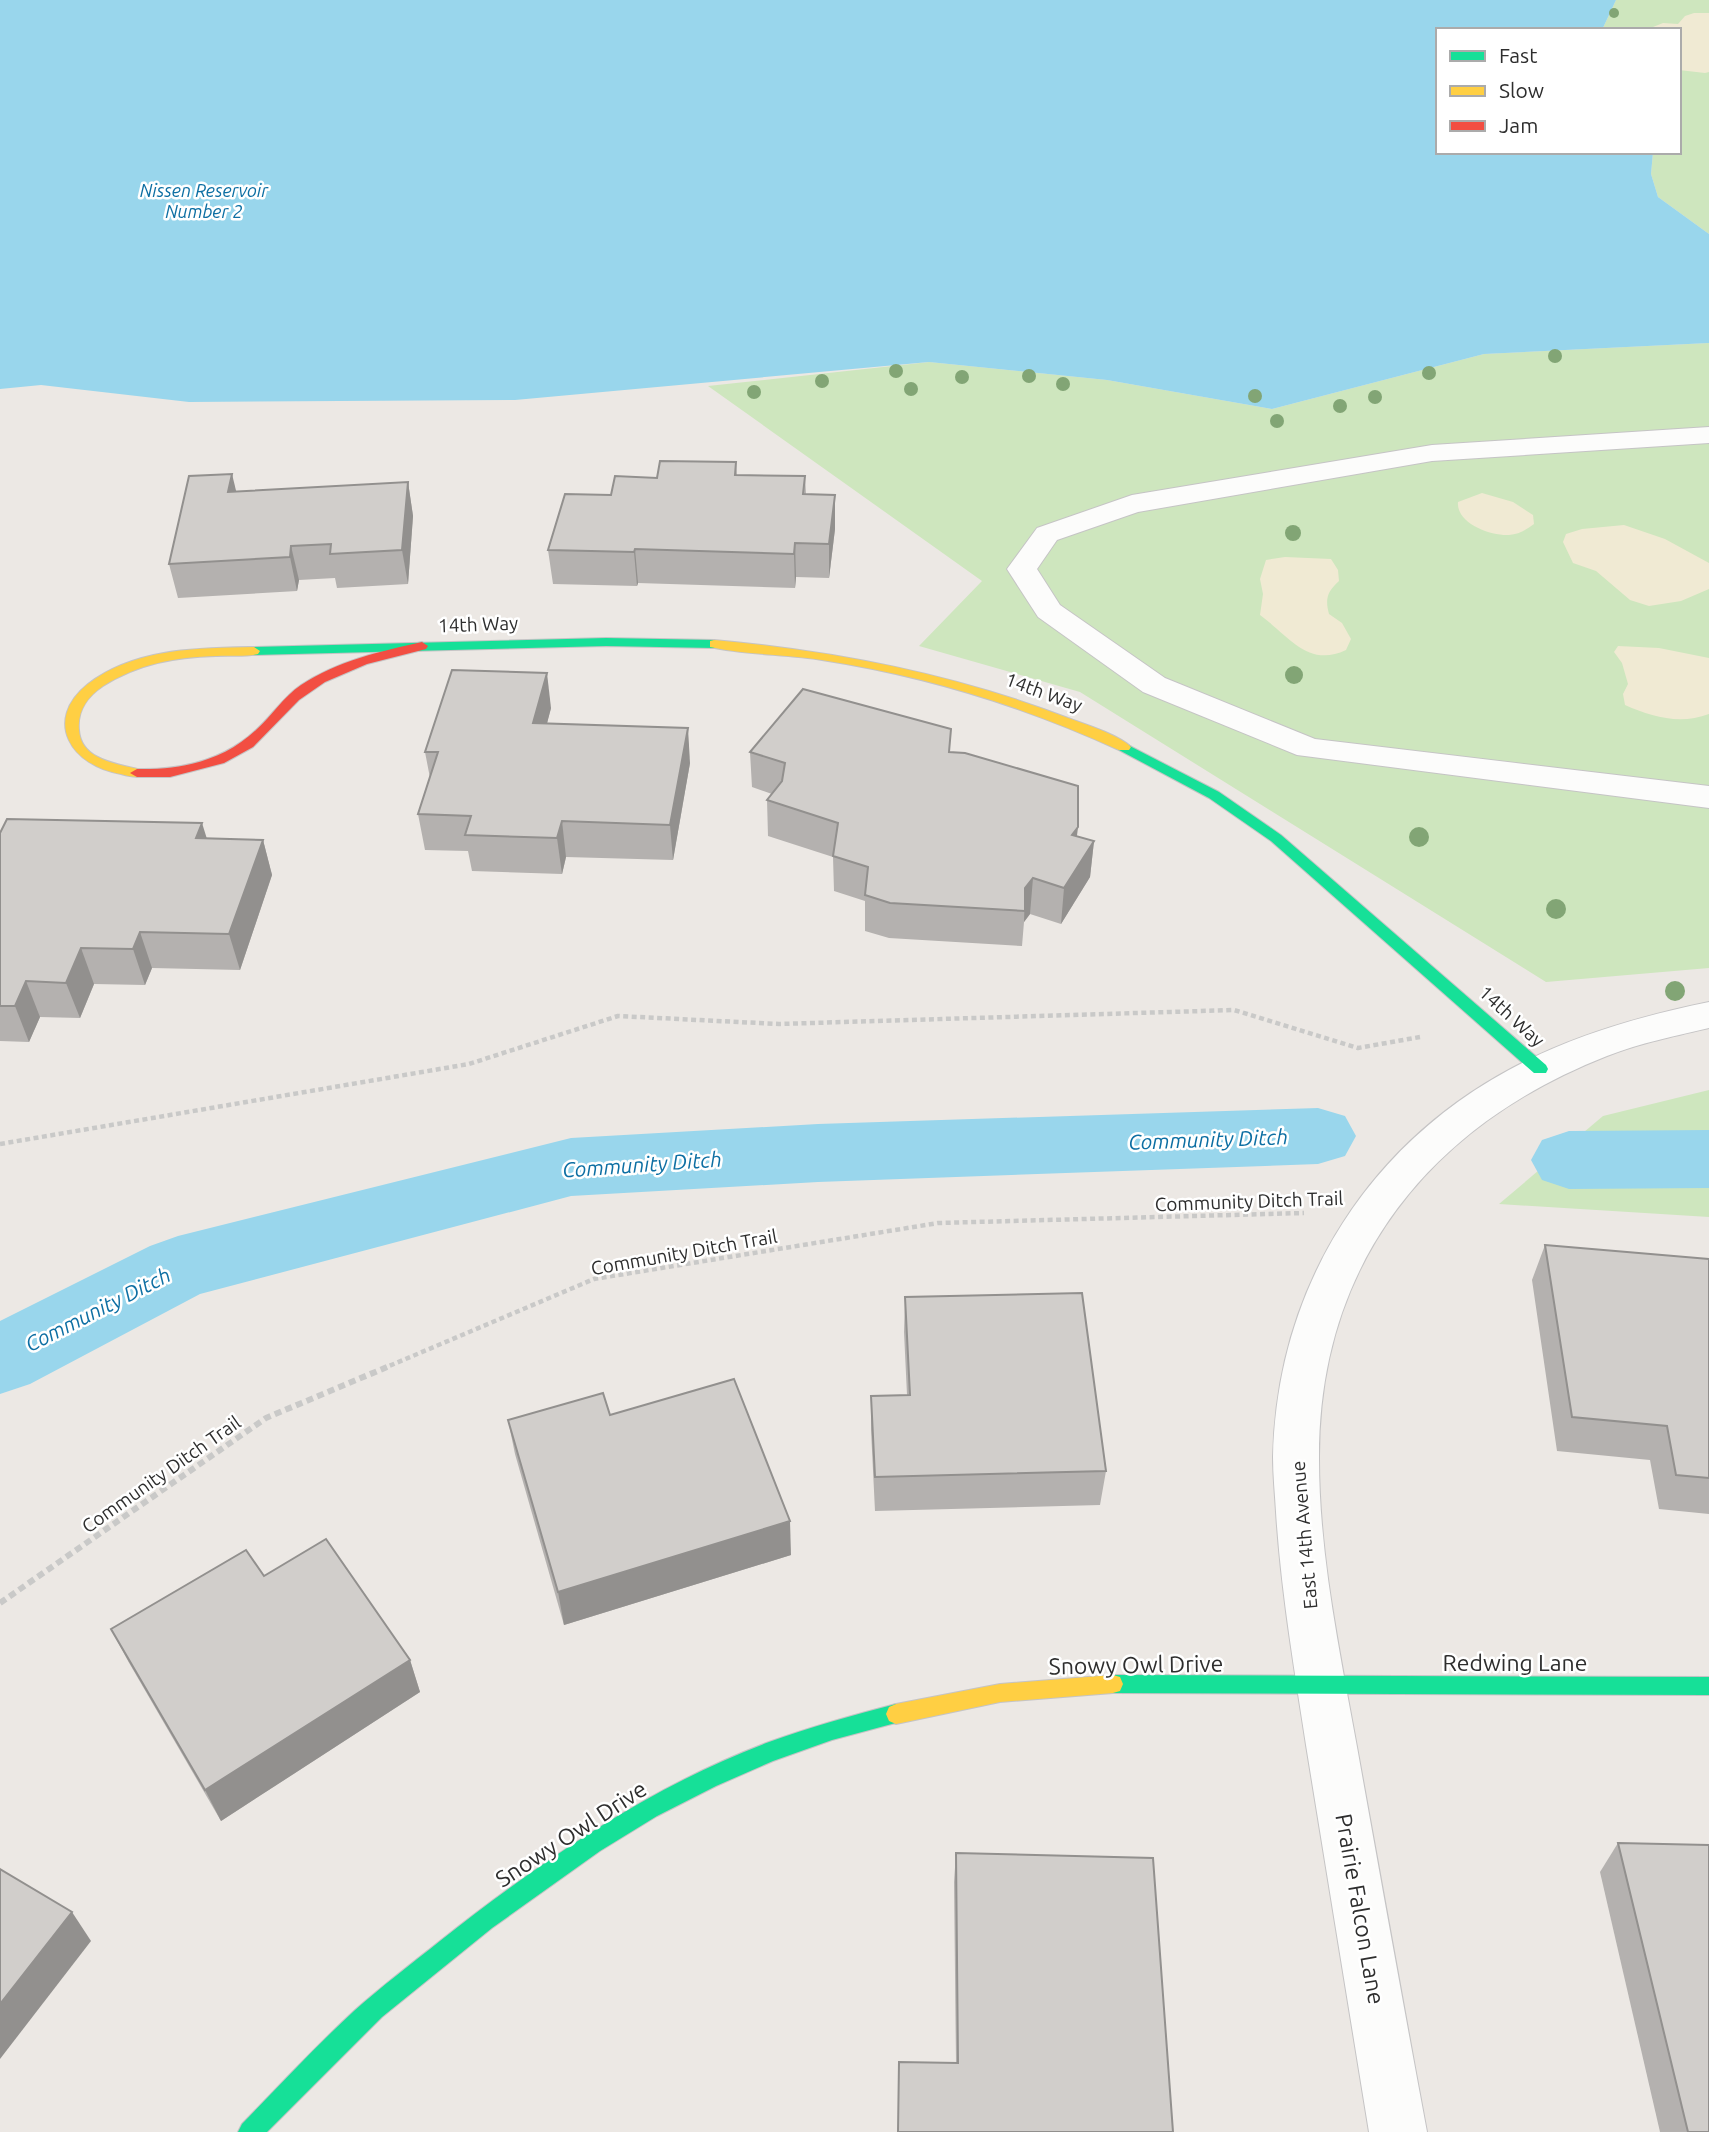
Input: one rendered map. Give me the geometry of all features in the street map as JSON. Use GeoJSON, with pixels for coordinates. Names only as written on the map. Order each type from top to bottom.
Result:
{"type":"FeatureCollection","features":[{"type":"Feature","properties":{"kind":"street"},"geometry":{"type":"LineString","coordinates":[[1709,435],[1432,453],[1132,504],[1047,534],[1022,569],[1049,611],[1154,685],[1309,748],[1709,797]]}},
{"type":"Feature","properties":{"kind":"street","name":"14th Way"},"geometry":{"type":"LineString","coordinates":[[422,646],[377,656],[328,675],[292,698],[265,730],[239,750],[205,765],[166,773],[122,771],[92,760],[72,740],[71,716],[84,695],[108,675],[142,660],[176,653],[422,646],[688,642],[782,650],[878,665],[964,686],[1048,713],[1139,754],[1216,796],[1298,853],[1540,1069]]}},
{"type":"Feature","properties":{"kind":"street","name":"East 14th Avenue"},"geometry":{"type":"LineString","coordinates":[[1322,1685],[1304,1581],[1296,1458],[1307,1355],[1332,1280],[1372,1211],[1402,1170],[1479,1104],[1540,1069],[1602,1042],[1638,1030],[1709,1016]]}},
{"type":"Feature","properties":{"kind":"street","name":"Snowy Owl Drive"},"geometry":{"type":"LineString","coordinates":[[250,2132],[356,2025],[490,1914],[639,1813],[741,1763],[844,1725],[1000,1693],[1109,1684],[1322,1685]]}},
{"type":"Feature","properties":{"kind":"street","name":"Redwing Lane"},"geometry":{"type":"LineString","coordinates":[[1322,1685],[1709,1686]]}},
{"type":"Feature","properties":{"kind":"street","name":"Prairie Falcon Lane"},"geometry":{"type":"LineString","coordinates":[[1322,1685],[1398,2132]]}},
{"type":"Feature","properties":{"kind":"path"},"geometry":{"type":"LineString","coordinates":[[0,1144],[469,1064],[618,1016],[779,1024],[1234,1010],[1358,1048],[1490,1025]]}},
{"type":"Feature","properties":{"kind":"path","name":"Community Ditch Trail"},"geometry":{"type":"LineString","coordinates":[[0,1603],[266,1418],[594,1279],[937,1223],[1372,1211]]}},
{"type":"Feature","properties":{"kind":"green space"},"geometry":{"type":"Polygon","coordinates":[[[1616,0],[1709,0],[1709,234],[1658,197],[1651,174],[1653,154],[1681,154],[1681,28],[1603,28],[1616,0]]]}},
{"type":"Feature","properties":{"kind":"green space"},"geometry":{"type":"Polygon","coordinates":[[[1709,343],[1709,968],[1546,982],[1080,692],[919,646],[982,581],[708,386],[929,362],[1107,380],[1272,409],[1484,354],[1709,343]]]}},
{"type":"Feature","properties":{"kind":"green space"},"geometry":{"type":"Polygon","coordinates":[[[1709,1090],[1709,1217],[1499,1204],[1603,1116],[1709,1090]]]}},
{"type":"Feature","properties":{"kind":"sand"},"geometry":{"type":"Polygon","coordinates":[[[1709,13],[1709,72],[1681,70],[1681,28],[1653,28],[1663,23],[1678,24],[1685,16],[1709,13]]]}},
{"type":"Feature","properties":{"kind":"sand"},"geometry":{"type":"Polygon","coordinates":[[[1482,493],[1513,502],[1533,515],[1534,524],[1509,535],[1476,527],[1462,516],[1458,502],[1482,493]]]}},
{"type":"Feature","properties":{"kind":"sand"},"geometry":{"type":"Polygon","coordinates":[[[1624,525],[1665,539],[1709,563],[1709,589],[1681,601],[1649,606],[1630,600],[1596,571],[1573,563],[1563,542],[1566,534],[1582,529],[1624,525]]]}},
{"type":"Feature","properties":{"kind":"sand"},"geometry":{"type":"Polygon","coordinates":[[[1285,557],[1331,559],[1338,570],[1339,581],[1328,596],[1328,609],[1329,614],[1342,623],[1351,639],[1346,650],[1333,655],[1310,652],[1290,640],[1260,615],[1263,594],[1260,579],[1266,560],[1285,557]]]}},
{"type":"Feature","properties":{"kind":"sand"},"geometry":{"type":"Polygon","coordinates":[[[1618,646],[1659,648],[1709,658],[1709,714],[1687,719],[1666,718],[1625,705],[1623,694],[1628,684],[1622,663],[1614,652],[1618,646]]]}},
{"type":"Feature","properties":{"kind":"water","name":"Nissen Reservoir Number 2"},"geometry":{"type":"Polygon","coordinates":[[[0,0],[1616,0],[1603,28],[1436,28],[1436,154],[1653,154],[1651,174],[1658,197],[1709,234],[1709,343],[1484,354],[1272,409],[1107,380],[929,362],[515,400],[189,402],[41,385],[0,389],[0,0]]]}},
{"type":"Feature","properties":{"kind":"building"},"geometry":{"type":"Polygon","coordinates":[[[660,461],[736,462],[735,475],[805,476],[803,494],[835,495],[829,544],[795,543],[794,554],[635,549],[634,552],[548,550],[565,494],[611,495],[615,476],[657,478],[660,461]]]}},
{"type":"Feature","properties":{"kind":"building"},"geometry":{"type":"Polygon","coordinates":[[[232,474],[228,492],[408,482],[402,550],[330,554],[331,544],[291,546],[290,557],[169,564],[189,476],[232,474]]]}},
{"type":"Feature","properties":{"kind":"building"},"geometry":{"type":"Polygon","coordinates":[[[452,670],[547,673],[533,723],[688,728],[670,825],[562,821],[557,838],[465,835],[471,816],[418,814],[438,752],[425,752],[452,670]]]}},
{"type":"Feature","properties":{"kind":"building"},"geometry":{"type":"Polygon","coordinates":[[[803,689],[951,729],[949,752],[965,753],[1078,786],[1078,827],[1072,835],[1094,841],[1064,888],[1033,878],[1025,888],[1025,911],[890,903],[865,895],[868,867],[833,856],[838,823],[767,800],[782,781],[785,763],[750,752],[803,689]]]}},
{"type":"Feature","properties":{"kind":"building"},"geometry":{"type":"Polygon","coordinates":[[[7,819],[202,823],[196,838],[263,840],[229,934],[140,932],[133,949],[81,948],[66,983],[26,981],[15,1006],[0,1006],[0,833],[7,819]]]}},
{"type":"Feature","properties":{"kind":"building"},"geometry":{"type":"Polygon","coordinates":[[[1545,1245],[1709,1259],[1709,1478],[1676,1475],[1667,1426],[1572,1417],[1545,1245]]]}},
{"type":"Feature","properties":{"kind":"building"},"geometry":{"type":"Polygon","coordinates":[[[1082,1293],[1106,1471],[875,1477],[871,1396],[910,1395],[905,1297],[1082,1293]]]}},
{"type":"Feature","properties":{"kind":"building"},"geometry":{"type":"Polygon","coordinates":[[[734,1379],[790,1521],[558,1592],[508,1420],[603,1393],[610,1415],[734,1379]]]}},
{"type":"Feature","properties":{"kind":"building"},"geometry":{"type":"Polygon","coordinates":[[[326,1539],[410,1660],[205,1790],[111,1629],[246,1550],[264,1576],[326,1539]]]}},
{"type":"Feature","properties":{"kind":"building"},"geometry":{"type":"Polygon","coordinates":[[[1618,1843],[1709,1845],[1709,2132],[1688,2132],[1618,1843]]]}},
{"type":"Feature","properties":{"kind":"building"},"geometry":{"type":"Polygon","coordinates":[[[956,1853],[1153,1858],[1173,2132],[898,2132],[899,2062],[958,2063],[956,1853]]]}},
{"type":"Feature","properties":{"kind":"building"},"geometry":{"type":"Polygon","coordinates":[[[0,1869],[72,1912],[0,2004],[0,1869]]]}},
{"type":"Feature","properties":{"kind":"waterway","name":"Community Ditch"},"geometry":{"type":"LineString","coordinates":[[0,1360],[178,1268],[571,1167],[818,1153],[1318,1136]]}},
{"type":"Feature","properties":{"kind":"waterway","name":"Community Ditch"},"geometry":{"type":"LineString","coordinates":[[1569,1160],[1709,1159]]}},
{"type":"Feature","properties":{"kind":"traffic: fast"},"geometry":{"type":"LineString","coordinates":[[254,651],[606,642],[714,644]]}},
{"type":"Feature","properties":{"kind":"traffic: fast"},"geometry":{"type":"LineString","coordinates":[[1124,747],[1214,795],[1276,838],[1540,1069]]}},
{"type":"Feature","properties":{"kind":"traffic: fast"},"geometry":{"type":"LineString","coordinates":[[1113,1684],[1709,1686]]}},
{"type":"Feature","properties":{"kind":"traffic: fast"},"geometry":{"type":"LineString","coordinates":[[250,2132],[374,2009],[484,1920],[593,1843],[709,1778],[769,1752],[832,1730],[896,1714]]}},
{"type":"Feature","properties":{"kind":"traffic: slow"},"geometry":{"type":"LineString","coordinates":[[714,644],[820,656],[924,676],[1026,706],[1124,747]]}},
{"type":"Feature","properties":{"kind":"traffic: slow"},"geometry":{"type":"LineString","coordinates":[[137,773],[112,769],[93,760],[80,749],[72,735],[71,719],[78,704],[91,688],[130,666],[164,657],[254,651]]}},
{"type":"Feature","properties":{"kind":"traffic: slow"},"geometry":{"type":"LineString","coordinates":[[896,1714],[1000,1693],[1113,1684]]}},
{"type":"Feature","properties":{"kind":"traffic: jam"},"geometry":{"type":"LineString","coordinates":[[137,773],[187,770],[219,760],[248,744],[294,697],[320,679],[362,661],[422,646]]}}]}
